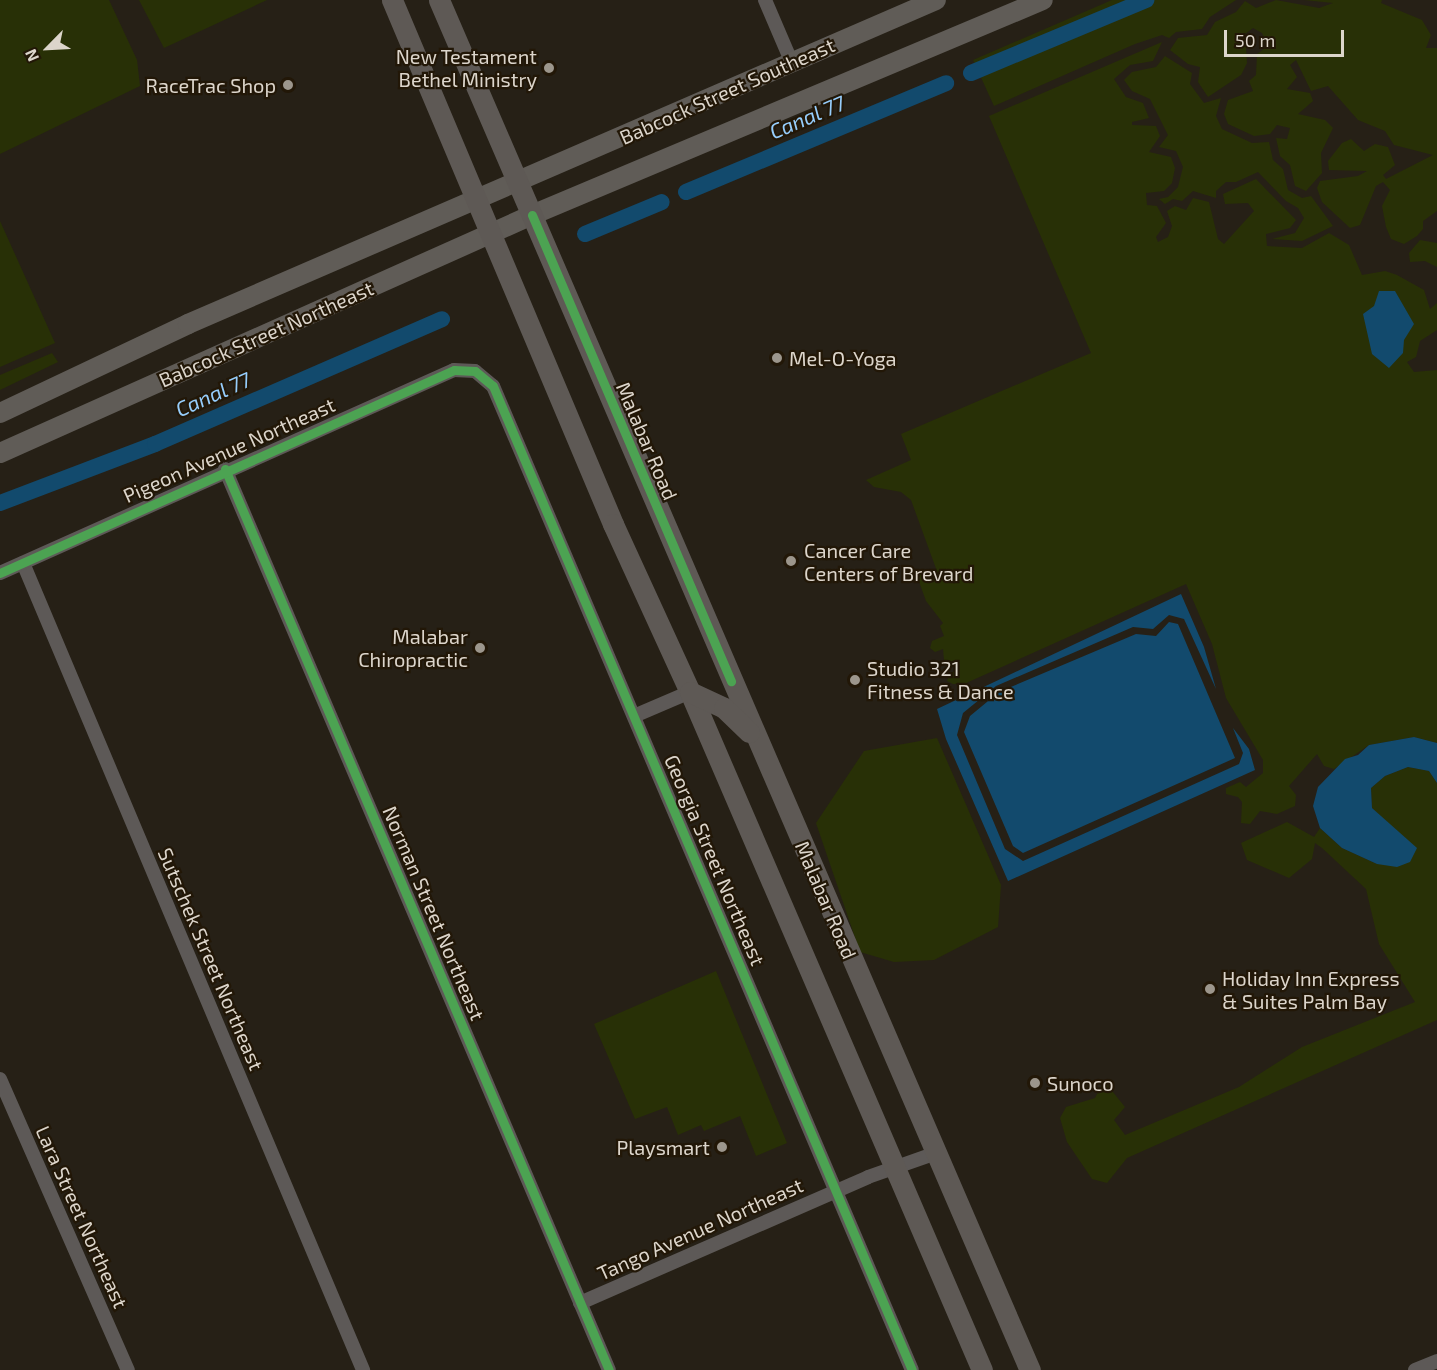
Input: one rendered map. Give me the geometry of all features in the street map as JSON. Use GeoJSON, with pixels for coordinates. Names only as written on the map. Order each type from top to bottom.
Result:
{"type":"FeatureCollection","features":[{"type":"Feature","properties":{"kind":"main road"},"geometry":{"type":"LineString","coordinates":[[392,0],[613,524],[690,692],[982,1370]]}},
{"type":"Feature","properties":{"kind":"main road","name":"Malabar Road"},"geometry":{"type":"LineString","coordinates":[[439,0],[1030,1370]]}},
{"type":"Feature","properties":{"kind":"main road","name":"Babcock Street Southeast"},"geometry":{"type":"LineString","coordinates":[[518,182],[936,0]]}},
{"type":"Feature","properties":{"kind":"main road","name":"Babcock Street Southeast"},"geometry":{"type":"LineString","coordinates":[[532,215],[1042,0]]}},
{"type":"Feature","properties":{"kind":"main road","name":"Babcock Street Northeast"},"geometry":{"type":"LineString","coordinates":[[0,413],[188,324],[518,182]]}},
{"type":"Feature","properties":{"kind":"main road","name":"Babcock Street Northeast"},"geometry":{"type":"LineString","coordinates":[[0,453],[532,215]]}},
{"type":"Feature","properties":{"kind":"main road"},"geometry":{"type":"LineString","coordinates":[[690,692],[724,708],[756,739]]}},
{"type":"Feature","properties":{"kind":"street"},"geometry":{"type":"LineString","coordinates":[[765,0],[792,63]]}},
{"type":"Feature","properties":{"kind":"street","name":"Pigeon Avenue Northeast"},"geometry":{"type":"LineString","coordinates":[[0,573],[225,469],[454,370],[475,370]]}},
{"type":"Feature","properties":{"kind":"street","name":"Georgia Street Northeast"},"geometry":{"type":"LineString","coordinates":[[475,370],[493,386],[912,1370]]}},
{"type":"Feature","properties":{"kind":"street","name":"Norman Street Northeast"},"geometry":{"type":"LineString","coordinates":[[225,469],[609,1370]]}},
{"type":"Feature","properties":{"kind":"street","name":"Sutschek Street Northeast"},"geometry":{"type":"LineString","coordinates":[[23,563],[363,1370]]}},
{"type":"Feature","properties":{"kind":"street"},"geometry":{"type":"LineString","coordinates":[[634,716],[690,692]]}},
{"type":"Feature","properties":{"kind":"street","name":"Lara Street Northeast"},"geometry":{"type":"LineString","coordinates":[[0,1079],[128,1370]]}},
{"type":"Feature","properties":{"kind":"street","name":"Tango Avenue Northeast"},"geometry":{"type":"LineString","coordinates":[[580,1303],[836,1191],[894,1167],[936,1153]]}},
{"type":"Feature","properties":{"kind":"street"},"geometry":{"type":"LineString","coordinates":[[1415,1370],[1437,1360]]}},
{"type":"Feature","properties":{"kind":"green space"},"geometry":{"type":"Polygon","coordinates":[[[0,0],[109,0],[137,60],[140,86],[0,154],[0,0]]]}},
{"type":"Feature","properties":{"kind":"green space"},"geometry":{"type":"Polygon","coordinates":[[[139,0],[267,0],[164,48],[139,0]]]}},
{"type":"Feature","properties":{"kind":"green space"},"geometry":{"type":"Polygon","coordinates":[[[1112,0],[1236,0],[1210,17],[1202,29],[1176,32],[1169,38],[1162,35],[1135,44],[994,106],[973,60],[1112,0]]]}},
{"type":"Feature","properties":{"kind":"green space"},"geometry":{"type":"Polygon","coordinates":[[[1276,0],[1319,8],[1333,3],[1304,0],[1382,0],[1381,3],[1422,20],[1431,35],[1426,48],[1437,48],[1437,211],[1423,221],[1423,229],[1417,236],[1404,244],[1391,239],[1386,227],[1382,206],[1390,190],[1383,182],[1376,186],[1360,225],[1350,228],[1322,202],[1317,188],[1320,181],[1358,176],[1367,171],[1329,170],[1328,161],[1342,143],[1351,139],[1364,151],[1375,144],[1388,147],[1395,165],[1383,175],[1386,179],[1433,155],[1394,145],[1385,131],[1358,120],[1328,86],[1311,91],[1296,60],[1290,65],[1297,77],[1287,89],[1310,93],[1313,101],[1298,114],[1325,120],[1333,128],[1321,153],[1322,173],[1306,191],[1295,186],[1290,165],[1280,156],[1276,138],[1287,139],[1290,128],[1277,125],[1270,134],[1254,136],[1228,124],[1224,114],[1228,100],[1253,91],[1249,81],[1256,75],[1257,54],[1268,46],[1262,33],[1253,28],[1245,34],[1247,63],[1241,75],[1208,97],[1198,82],[1200,67],[1188,64],[1170,50],[1178,38],[1207,35],[1215,22],[1236,12],[1245,1],[1256,8],[1276,0]]]}},
{"type":"Feature","properties":{"kind":"green space"},"geometry":{"type":"Polygon","coordinates":[[[1162,42],[1153,61],[1130,65],[1114,79],[1126,97],[1143,103],[1149,118],[1132,122],[1132,125],[1156,126],[1160,136],[1149,152],[1171,157],[1175,168],[1172,183],[1164,191],[1146,193],[1147,205],[1157,206],[1166,223],[1156,237],[1158,242],[1168,237],[1172,226],[1167,211],[1175,206],[1186,210],[1193,198],[1209,202],[1218,239],[1224,244],[1254,211],[1248,203],[1225,204],[1223,194],[1256,179],[1296,220],[1290,228],[1266,234],[1267,246],[1302,248],[1329,233],[1349,245],[1362,275],[1385,271],[1397,275],[1424,290],[1430,309],[1437,303],[1437,330],[1420,341],[1416,357],[1407,362],[1414,372],[1437,370],[1437,743],[1414,737],[1369,745],[1334,769],[1324,766],[1317,754],[1289,786],[1296,795],[1295,806],[1277,814],[1260,811],[1250,824],[1241,823],[1242,802],[1238,797],[1226,794],[1226,788],[1240,782],[1246,787],[1263,773],[1263,760],[1226,698],[1212,644],[1186,584],[964,684],[953,684],[947,681],[950,673],[959,670],[944,660],[943,649],[935,652],[930,648],[932,641],[944,636],[940,626],[943,623],[926,601],[918,579],[923,570],[938,574],[911,500],[901,492],[874,487],[866,480],[911,460],[901,434],[1091,353],[989,116],[1162,42]]]}},
{"type":"Feature","properties":{"kind":"green space"},"geometry":{"type":"Polygon","coordinates":[[[1165,56],[1192,73],[1190,84],[1204,103],[1221,98],[1216,116],[1222,129],[1252,143],[1269,142],[1273,160],[1283,169],[1288,190],[1302,198],[1311,196],[1333,226],[1302,241],[1272,239],[1295,233],[1304,218],[1298,208],[1286,201],[1258,172],[1236,182],[1226,182],[1216,191],[1216,198],[1193,191],[1182,201],[1173,199],[1165,204],[1159,199],[1168,197],[1178,187],[1183,167],[1176,151],[1159,147],[1168,135],[1150,99],[1132,91],[1124,80],[1132,72],[1156,67],[1165,56]]]}},
{"type":"Feature","properties":{"kind":"green space"},"geometry":{"type":"Polygon","coordinates":[[[0,221],[55,343],[0,367],[0,221]]]}},
{"type":"Feature","properties":{"kind":"green space"},"geometry":{"type":"Polygon","coordinates":[[[1420,240],[1437,243],[1437,267],[1425,261],[1410,262],[1409,253],[1420,240]]]}},
{"type":"Feature","properties":{"kind":"green space"},"geometry":{"type":"Polygon","coordinates":[[[52,353],[58,362],[0,390],[0,375],[52,353]]]}},
{"type":"Feature","properties":{"kind":"green space"},"geometry":{"type":"Polygon","coordinates":[[[937,738],[1001,885],[998,927],[934,960],[894,962],[860,952],[816,823],[864,751],[937,738]]]}},
{"type":"Feature","properties":{"kind":"green space"},"geometry":{"type":"Polygon","coordinates":[[[1408,767],[1429,771],[1437,783],[1437,1020],[1127,1158],[1107,1183],[1092,1179],[1067,1142],[1060,1118],[1066,1107],[1095,1098],[1104,1081],[1125,1107],[1114,1120],[1125,1135],[1239,1087],[1302,1047],[1415,1002],[1379,944],[1366,889],[1322,848],[1315,843],[1312,859],[1289,878],[1247,860],[1241,843],[1287,822],[1314,837],[1320,828],[1342,848],[1377,864],[1391,826],[1372,808],[1371,788],[1385,776],[1408,767]]]}},
{"type":"Feature","properties":{"kind":"green space"},"geometry":{"type":"Polygon","coordinates":[[[716,971],[787,1143],[756,1156],[740,1116],[704,1131],[701,1125],[678,1135],[667,1107],[635,1119],[594,1024],[716,971]]]}},
{"type":"Feature","properties":{"kind":"water"},"geometry":{"type":"Polygon","coordinates":[[[1379,291],[1395,291],[1414,324],[1404,340],[1403,353],[1389,368],[1372,354],[1363,314],[1374,306],[1379,291]]]}},
{"type":"Feature","properties":{"kind":"water"},"geometry":{"type":"Polygon","coordinates":[[[1181,594],[1204,647],[1216,689],[1184,619],[1169,615],[1153,629],[1133,627],[996,686],[963,713],[957,735],[1005,849],[1023,861],[1239,764],[1243,753],[1233,728],[1249,749],[1255,770],[1008,881],[946,739],[937,709],[1181,594]]]}},
{"type":"Feature","properties":{"kind":"water"},"geometry":{"type":"Polygon","coordinates":[[[1169,622],[1178,624],[1235,758],[1023,853],[1013,846],[964,732],[970,716],[999,692],[1136,634],[1156,636],[1169,622]]]}},
{"type":"Feature","properties":{"kind":"water"},"geometry":{"type":"Polygon","coordinates":[[[1414,737],[1437,743],[1437,783],[1429,771],[1408,767],[1385,776],[1371,788],[1372,808],[1417,848],[1410,862],[1397,867],[1377,864],[1342,848],[1320,828],[1313,806],[1318,787],[1345,759],[1358,755],[1369,745],[1414,737]]]}},
{"type":"Feature","properties":{"kind":"waterway","name":"Canal 77"},"geometry":{"type":"LineString","coordinates":[[971,73],[1146,0]]}},
{"type":"Feature","properties":{"kind":"waterway","name":"Canal 77"},"geometry":{"type":"LineString","coordinates":[[686,192],[946,83]]}},
{"type":"Feature","properties":{"kind":"waterway","name":"Canal 77"},"geometry":{"type":"LineString","coordinates":[[585,234],[662,202]]}},
{"type":"Feature","properties":{"kind":"waterway","name":"Canal 77"},"geometry":{"type":"LineString","coordinates":[[0,503],[155,444],[442,319]]}},
{"type":"Feature","properties":{"kind":"cycle path"},"geometry":{"type":"LineString","coordinates":[[532,215],[731,681]]}},
{"type":"Feature","properties":{"kind":"cycle path"},"geometry":{"type":"LineString","coordinates":[[0,573],[454,370],[475,371],[493,386],[912,1370]]}},
{"type":"Feature","properties":{"kind":"cycle path"},"geometry":{"type":"LineString","coordinates":[[225,469],[609,1370]]}},
{"type":"Feature","properties":{"kind":"place","name":"New Testament Bethel Ministry"},"geometry":{"type":"Point","coordinates":[549,68]}},
{"type":"Feature","properties":{"kind":"place","name":"RaceTrac Shop"},"geometry":{"type":"Point","coordinates":[288,85]}},
{"type":"Feature","properties":{"kind":"place","name":"Mel-O-Yoga"},"geometry":{"type":"Point","coordinates":[777,358]}},
{"type":"Feature","properties":{"kind":"place","name":"Cancer Care Centers of Brevard"},"geometry":{"type":"Point","coordinates":[791,561]}},
{"type":"Feature","properties":{"kind":"place","name":"Malabar Chiropractic"},"geometry":{"type":"Point","coordinates":[480,648]}},
{"type":"Feature","properties":{"kind":"place","name":"Studio 321 Fitness & Dance"},"geometry":{"type":"Point","coordinates":[855,680]}},
{"type":"Feature","properties":{"kind":"place","name":"Holiday Inn Express & Suites Palm Bay"},"geometry":{"type":"Point","coordinates":[1210,989]}},
{"type":"Feature","properties":{"kind":"place","name":"Sunoco"},"geometry":{"type":"Point","coordinates":[1035,1083]}},
{"type":"Feature","properties":{"kind":"place","name":"Playsmart"},"geometry":{"type":"Point","coordinates":[722,1147]}}]}
